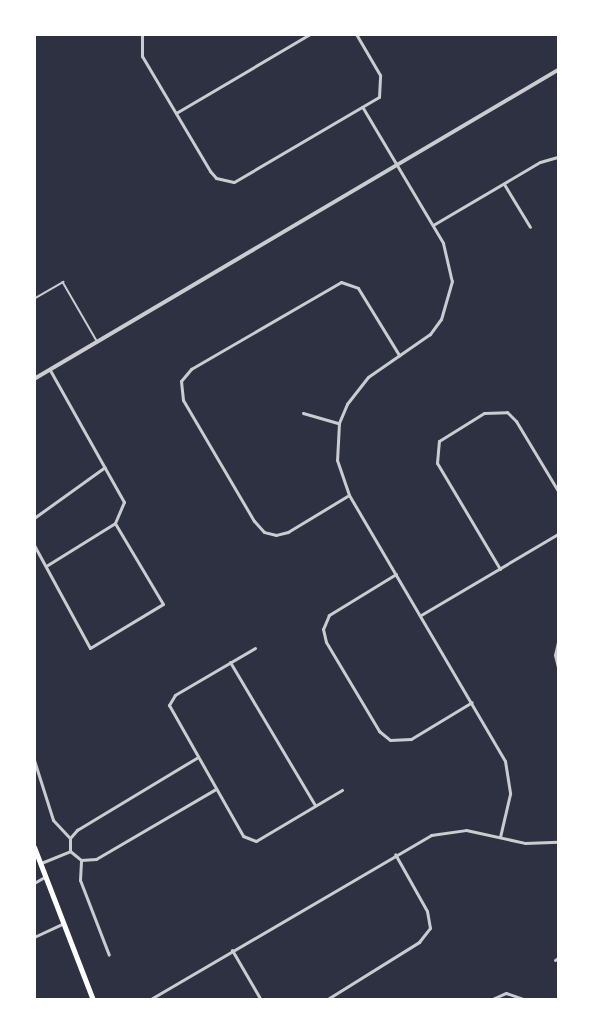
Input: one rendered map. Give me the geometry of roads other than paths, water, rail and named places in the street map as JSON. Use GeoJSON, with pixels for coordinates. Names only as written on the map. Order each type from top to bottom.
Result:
{"type":"FeatureCollection","features":[{"type":"Feature","properties":{"kind":"main road"},"geometry":{"type":"LineString","coordinates":[[34,847],[93,999]]}},
{"type":"Feature","properties":{"kind":"street"},"geometry":{"type":"LineString","coordinates":[[176,113],[310,34]]}},
{"type":"Feature","properties":{"kind":"street"},"geometry":{"type":"LineString","coordinates":[[140,36],[142,56],[210,171],[224,182],[242,179],[363,108],[381,90],[380,75],[356,34]]}},
{"type":"Feature","properties":{"kind":"street"},"geometry":{"type":"LineString","coordinates":[[34,379],[558,70]]}},
{"type":"Feature","properties":{"kind":"street"},"geometry":{"type":"LineString","coordinates":[[363,108],[433,225],[449,260],[452,281],[448,301],[430,334],[357,389],[339,423],[337,460],[349,495],[498,746],[509,777],[510,794],[500,837]]}},
{"type":"Feature","properties":{"kind":"street"},"geometry":{"type":"LineString","coordinates":[[433,225],[540,162],[558,157]]}},
{"type":"Feature","properties":{"kind":"street"},"geometry":{"type":"LineString","coordinates":[[504,184],[530,227]]}},
{"type":"Feature","properties":{"kind":"street"},"geometry":{"type":"LineString","coordinates":[[349,495],[288,532],[276,535],[264,532],[254,521],[183,400],[181,381],[191,369],[341,282],[358,288],[400,356]]}},
{"type":"Feature","properties":{"kind":"street"},"geometry":{"type":"LineString","coordinates":[[46,566],[115,523],[124,502],[50,370]]}},
{"type":"Feature","properties":{"kind":"street"},"geometry":{"type":"LineString","coordinates":[[500,569],[435,455],[440,441],[484,413],[500,410],[516,421],[558,491]]}},
{"type":"Feature","properties":{"kind":"street"},"geometry":{"type":"LineString","coordinates":[[303,413],[339,423]]}},
{"type":"Feature","properties":{"kind":"street"},"geometry":{"type":"LineString","coordinates":[[34,518],[105,466]]}},
{"type":"Feature","properties":{"kind":"street"},"geometry":{"type":"LineString","coordinates":[[34,544],[90,648],[163,604],[115,523]]}},
{"type":"Feature","properties":{"kind":"street"},"geometry":{"type":"LineString","coordinates":[[421,615],[558,534]]}},
{"type":"Feature","properties":{"kind":"street"},"geometry":{"type":"LineString","coordinates":[[396,574],[334,610],[323,629],[326,642],[379,730],[394,742],[411,739],[472,702]]}},
{"type":"Feature","properties":{"kind":"street"},"geometry":{"type":"LineString","coordinates":[[558,642],[555,655],[558,667]]}},
{"type":"Feature","properties":{"kind":"street"},"geometry":{"type":"LineString","coordinates":[[255,648],[175,695],[171,711],[243,836],[256,841],[342,790]]}},
{"type":"Feature","properties":{"kind":"street"},"geometry":{"type":"LineString","coordinates":[[230,662],[315,805]]}},
{"type":"Feature","properties":{"kind":"street"},"geometry":{"type":"LineString","coordinates":[[70,851],[70,838],[77,830],[198,757]]}},
{"type":"Feature","properties":{"kind":"street"},"geometry":{"type":"LineString","coordinates":[[34,760],[53,820],[70,838]]}},
{"type":"Feature","properties":{"kind":"street"},"geometry":{"type":"LineString","coordinates":[[70,851],[81,860],[96,859],[216,789]]}},
{"type":"Feature","properties":{"kind":"street"},"geometry":{"type":"LineString","coordinates":[[149,999],[395,854],[449,831],[500,837],[525,843],[558,842]]}},
{"type":"Feature","properties":{"kind":"street"},"geometry":{"type":"LineString","coordinates":[[40,863],[70,851]]}},
{"type":"Feature","properties":{"kind":"street"},"geometry":{"type":"LineString","coordinates":[[326,999],[419,942],[430,928],[427,911],[395,854]]}},
{"type":"Feature","properties":{"kind":"street"},"geometry":{"type":"LineString","coordinates":[[81,860],[80,880],[108,955]]}},
{"type":"Feature","properties":{"kind":"street"},"geometry":{"type":"LineString","coordinates":[[34,883],[46,876]]}},
{"type":"Feature","properties":{"kind":"street"},"geometry":{"type":"LineString","coordinates":[[34,937],[64,923]]}},
{"type":"Feature","properties":{"kind":"street"},"geometry":{"type":"LineString","coordinates":[[232,950],[261,999]]}},
{"type":"Feature","properties":{"kind":"street"},"geometry":{"type":"LineString","coordinates":[[490,999],[506,993],[526,999]]}},
{"type":"Feature","properties":{"kind":"lane"},"geometry":{"type":"LineString","coordinates":[[34,299],[63,282],[97,342]]}}]}
